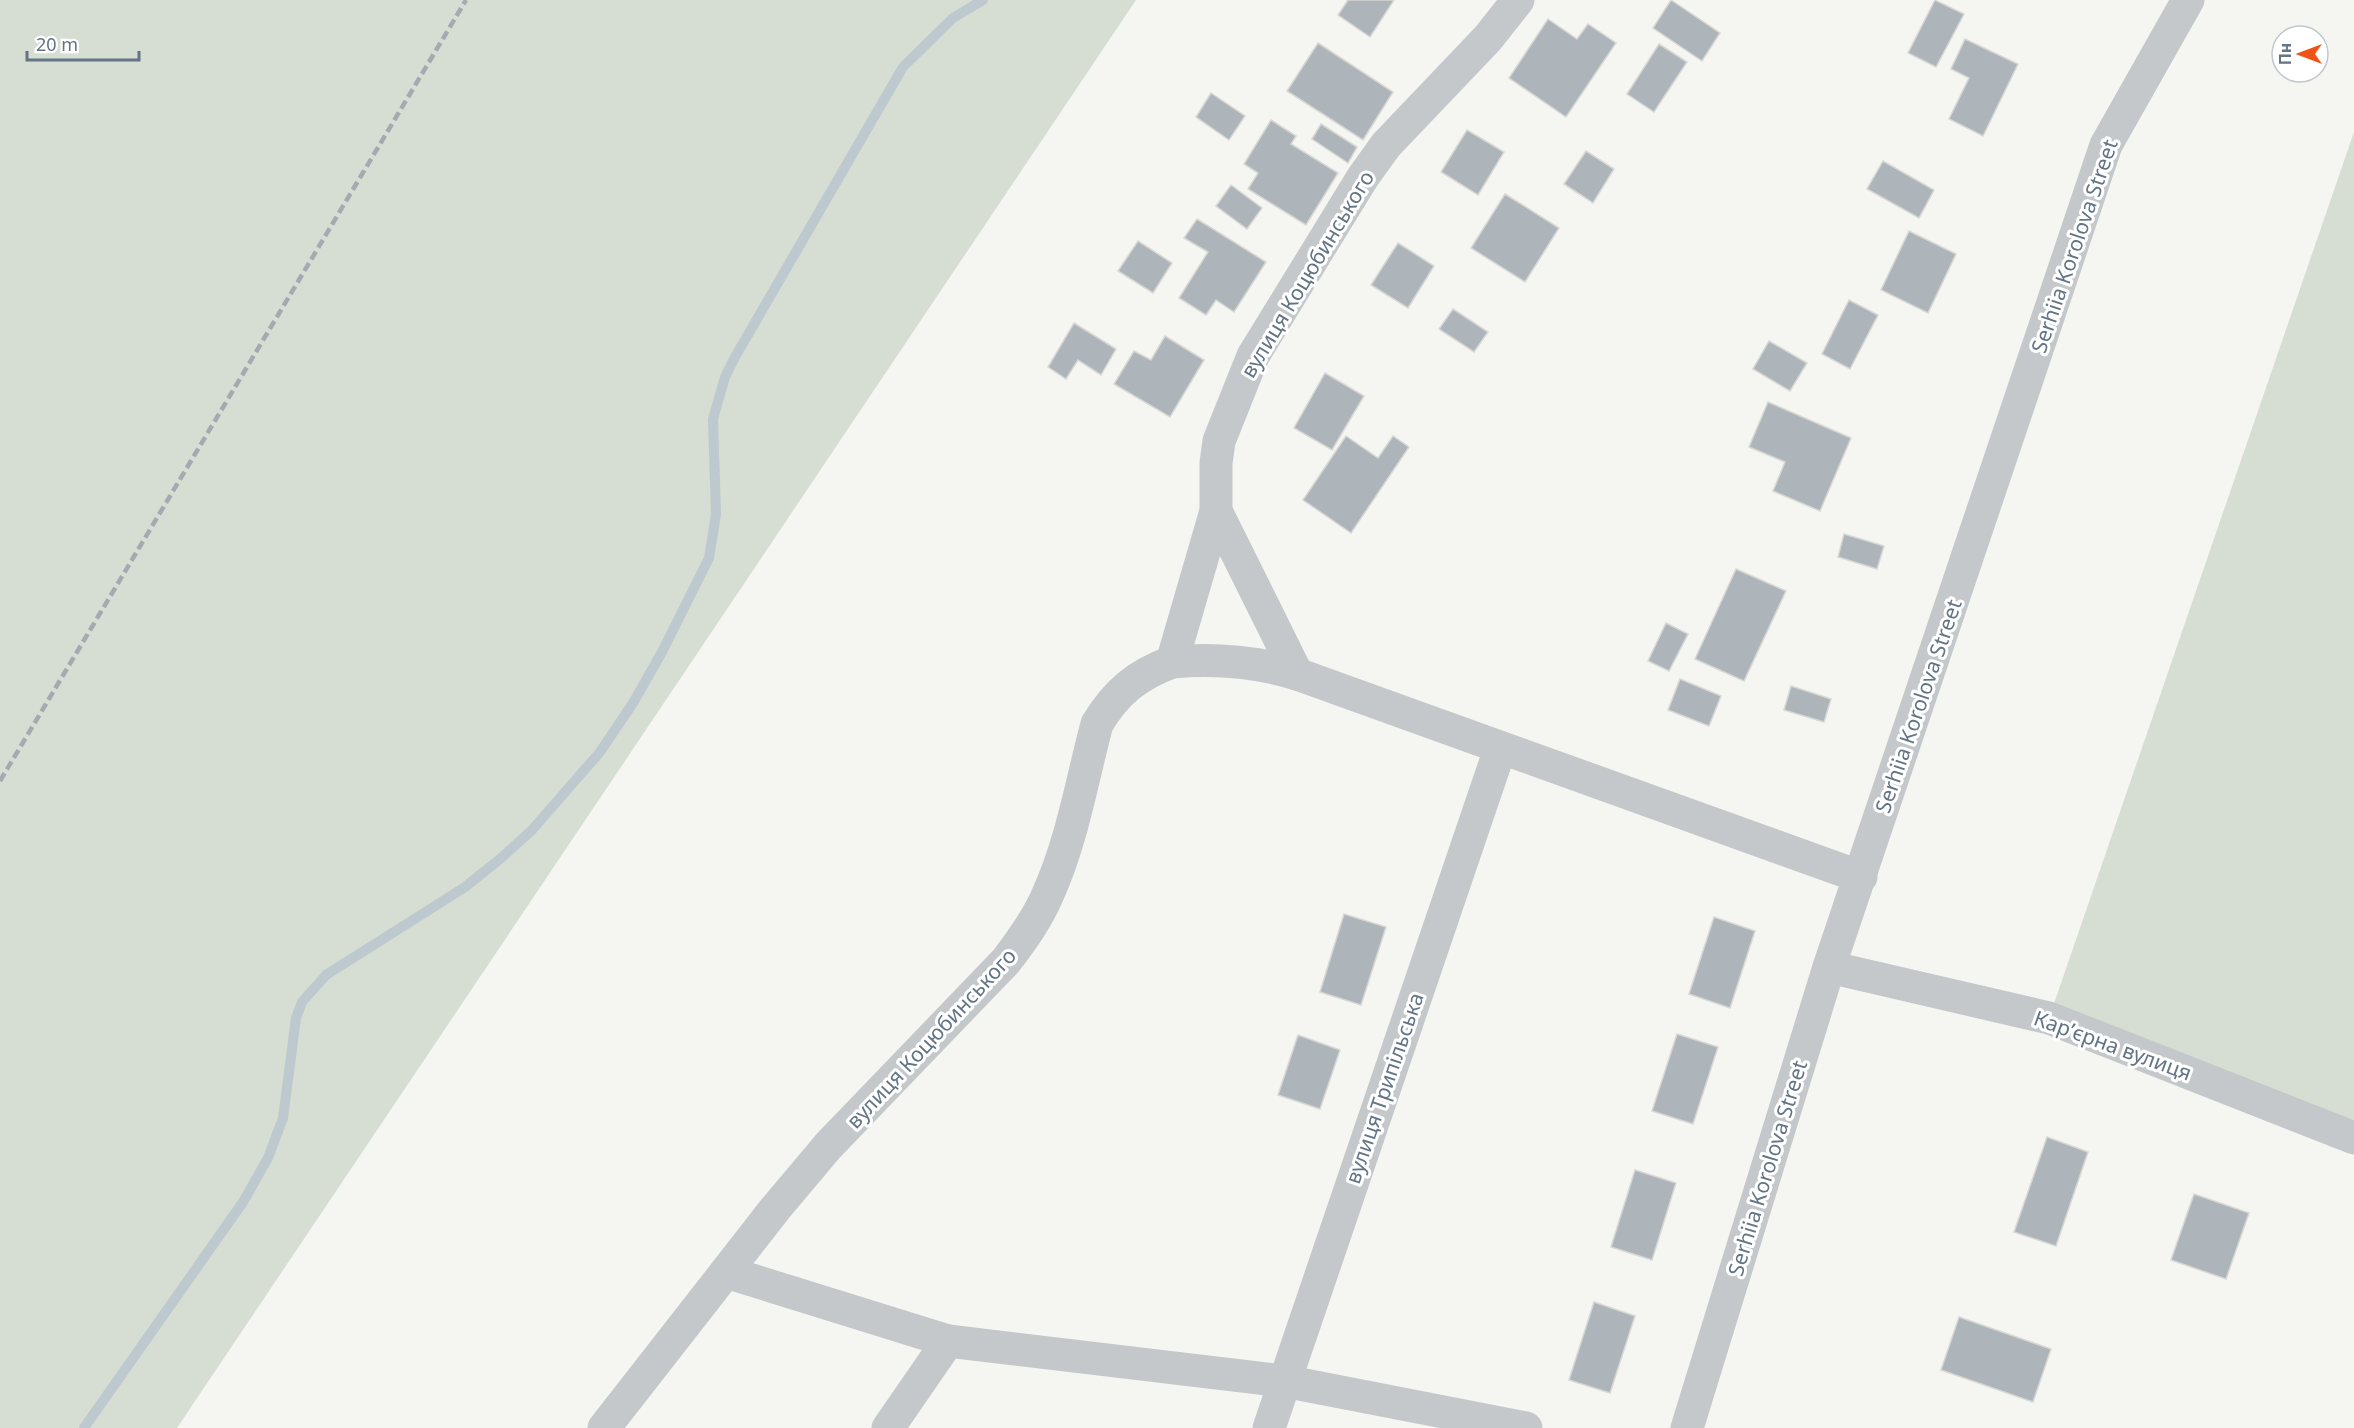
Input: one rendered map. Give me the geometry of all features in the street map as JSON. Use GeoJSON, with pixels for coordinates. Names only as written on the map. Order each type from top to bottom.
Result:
{"type":"FeatureCollection","features":[{"type":"Feature","properties":{"kind":"street","name":"вулиця Коцюбинського"},"geometry":{"type":"LineString","coordinates":[[604,1428],[828,1146],[1006,961],[1022,941],[1048,895],[1059,866],[1097,724],[1109,704],[1125,686],[1147,672],[1172,662],[1216,511],[1216,463],[1220,441],[1253,356],[1363,177],[1386,146],[1488,38],[1518,0]]}},
{"type":"Feature","properties":{"kind":"street","name":"Serhiia Korolova Street"},"geometry":{"type":"LineString","coordinates":[[1687,1428],[1829,967],[2106,146],[2188,0]]}},
{"type":"Feature","properties":{"kind":"street"},"geometry":{"type":"LineString","coordinates":[[1216,511],[1297,674]]}},
{"type":"Feature","properties":{"kind":"street"},"geometry":{"type":"LineString","coordinates":[[1172,662],[1204,659],[1233,660],[1266,665],[1297,674],[1500,749],[1861,877]]}},
{"type":"Feature","properties":{"kind":"street","name":"вулиця Трипільська"},"geometry":{"type":"LineString","coordinates":[[1269,1428],[1500,749]]}},
{"type":"Feature","properties":{"kind":"street","name":"Карʼєрна вулиця"},"geometry":{"type":"LineString","coordinates":[[1829,967],[2049,1018],[2354,1138]]}},
{"type":"Feature","properties":{"kind":"street"},"geometry":{"type":"LineString","coordinates":[[726,1272],[948,1341],[1284,1381],[1526,1428]]}},
{"type":"Feature","properties":{"kind":"street"},"geometry":{"type":"LineString","coordinates":[[888,1428],[948,1341]]}},
{"type":"Feature","properties":{"kind":"shaded area"},"geometry":{"type":"Polygon","coordinates":[[[0,0],[1136,0],[177,1428],[0,1428],[0,0]]]}},
{"type":"Feature","properties":{"kind":"shaded area"},"geometry":{"type":"Polygon","coordinates":[[[2354,132],[2354,1138],[2049,1018],[2354,132]]]}},
{"type":"Feature","properties":{"kind":"building"},"geometry":{"type":"Polygon","coordinates":[[[1348,0],[1394,0],[1370,37],[1338,15],[1348,0]]]}},
{"type":"Feature","properties":{"kind":"building"},"geometry":{"type":"Polygon","coordinates":[[[1671,0],[1720,33],[1702,61],[1653,28],[1671,0]]]}},
{"type":"Feature","properties":{"kind":"building"},"geometry":{"type":"Polygon","coordinates":[[[1935,0],[1964,14],[1936,67],[1908,53],[1935,0]]]}},
{"type":"Feature","properties":{"kind":"building"},"geometry":{"type":"Polygon","coordinates":[[[1548,19],[1577,39],[1588,24],[1616,43],[1566,117],[1509,78],[1548,19]]]}},
{"type":"Feature","properties":{"kind":"building"},"geometry":{"type":"Polygon","coordinates":[[[1965,39],[2018,64],[1983,136],[1949,119],[1969,78],[1951,69],[1965,39]]]}},
{"type":"Feature","properties":{"kind":"building"},"geometry":{"type":"Polygon","coordinates":[[[1318,43],[1393,92],[1363,140],[1287,91],[1318,43]]]}},
{"type":"Feature","properties":{"kind":"building"},"geometry":{"type":"Polygon","coordinates":[[[1659,44],[1687,62],[1654,112],[1627,94],[1659,44]]]}},
{"type":"Feature","properties":{"kind":"building"},"geometry":{"type":"Polygon","coordinates":[[[1211,93],[1245,116],[1229,140],[1196,117],[1211,93]]]}},
{"type":"Feature","properties":{"kind":"building"},"geometry":{"type":"Polygon","coordinates":[[[1271,120],[1296,136],[1291,144],[1338,173],[1306,225],[1248,189],[1258,173],[1244,164],[1271,120]]]}},
{"type":"Feature","properties":{"kind":"building"},"geometry":{"type":"Polygon","coordinates":[[[1321,124],[1357,147],[1348,163],[1312,139],[1321,124]]]}},
{"type":"Feature","properties":{"kind":"building"},"geometry":{"type":"Polygon","coordinates":[[[1467,130],[1504,152],[1478,195],[1441,172],[1467,130]]]}},
{"type":"Feature","properties":{"kind":"building"},"geometry":{"type":"Polygon","coordinates":[[[1586,151],[1614,169],[1593,203],[1564,184],[1586,151]]]}},
{"type":"Feature","properties":{"kind":"building"},"geometry":{"type":"Polygon","coordinates":[[[1883,161],[1934,190],[1919,218],[1867,189],[1883,161]]]}},
{"type":"Feature","properties":{"kind":"building"},"geometry":{"type":"Polygon","coordinates":[[[1231,185],[1262,208],[1247,229],[1216,206],[1231,185]]]}},
{"type":"Feature","properties":{"kind":"building"},"geometry":{"type":"Polygon","coordinates":[[[1505,194],[1559,228],[1525,282],[1471,248],[1505,194]]]}},
{"type":"Feature","properties":{"kind":"building"},"geometry":{"type":"Polygon","coordinates":[[[1197,219],[1266,262],[1234,312],[1216,300],[1206,315],[1179,298],[1208,252],[1184,238],[1197,219]]]}},
{"type":"Feature","properties":{"kind":"building"},"geometry":{"type":"Polygon","coordinates":[[[1909,231],[1956,254],[1928,313],[1881,290],[1909,231]]]}},
{"type":"Feature","properties":{"kind":"building"},"geometry":{"type":"Polygon","coordinates":[[[1138,241],[1172,263],[1153,293],[1118,271],[1138,241]]]}},
{"type":"Feature","properties":{"kind":"building"},"geometry":{"type":"Polygon","coordinates":[[[1398,243],[1434,266],[1408,308],[1371,285],[1398,243]]]}},
{"type":"Feature","properties":{"kind":"building"},"geometry":{"type":"Polygon","coordinates":[[[1849,300],[1878,315],[1850,369],[1822,354],[1849,300]]]}},
{"type":"Feature","properties":{"kind":"building"},"geometry":{"type":"Polygon","coordinates":[[[1453,309],[1488,332],[1474,352],[1439,329],[1453,309]]]}},
{"type":"Feature","properties":{"kind":"building"},"geometry":{"type":"Polygon","coordinates":[[[1074,323],[1116,349],[1101,375],[1078,360],[1066,379],[1048,367],[1074,323]]]}},
{"type":"Feature","properties":{"kind":"building"},"geometry":{"type":"Polygon","coordinates":[[[1165,336],[1204,360],[1170,417],[1114,384],[1134,351],[1151,360],[1165,336]]]}},
{"type":"Feature","properties":{"kind":"building"},"geometry":{"type":"Polygon","coordinates":[[[1769,341],[1807,363],[1790,391],[1753,369],[1769,341]]]}},
{"type":"Feature","properties":{"kind":"building"},"geometry":{"type":"Polygon","coordinates":[[[1325,373],[1364,396],[1332,450],[1294,428],[1325,373]]]}},
{"type":"Feature","properties":{"kind":"building"},"geometry":{"type":"Polygon","coordinates":[[[1768,402],[1851,438],[1820,511],[1773,491],[1785,462],[1749,447],[1768,402]]]}},
{"type":"Feature","properties":{"kind":"building"},"geometry":{"type":"Polygon","coordinates":[[[1346,436],[1378,458],[1393,436],[1409,447],[1351,533],[1303,500],[1346,436]]]}},
{"type":"Feature","properties":{"kind":"building"},"geometry":{"type":"Polygon","coordinates":[[[1844,534],[1884,546],[1877,569],[1838,557],[1844,534]]]}},
{"type":"Feature","properties":{"kind":"building"},"geometry":{"type":"Polygon","coordinates":[[[1736,569],[1786,591],[1744,681],[1695,659],[1736,569]]]}},
{"type":"Feature","properties":{"kind":"building"},"geometry":{"type":"Polygon","coordinates":[[[1666,623],[1688,634],[1669,671],[1648,661],[1666,623]]]}},
{"type":"Feature","properties":{"kind":"building"},"geometry":{"type":"Polygon","coordinates":[[[1680,679],[1721,696],[1709,726],[1668,710],[1680,679]]]}},
{"type":"Feature","properties":{"kind":"building"},"geometry":{"type":"Polygon","coordinates":[[[1791,686],[1831,699],[1824,722],[1784,710],[1791,686]]]}},
{"type":"Feature","properties":{"kind":"building"},"geometry":{"type":"Polygon","coordinates":[[[1344,914],[1386,927],[1361,1005],[1320,992],[1344,914]]]}},
{"type":"Feature","properties":{"kind":"building"},"geometry":{"type":"Polygon","coordinates":[[[1714,917],[1755,931],[1730,1008],[1689,994],[1714,917]]]}},
{"type":"Feature","properties":{"kind":"building"},"geometry":{"type":"Polygon","coordinates":[[[1677,1034],[1718,1047],[1693,1124],[1652,1111],[1677,1034]]]}},
{"type":"Feature","properties":{"kind":"building"},"geometry":{"type":"Polygon","coordinates":[[[1298,1035],[1340,1050],[1320,1109],[1278,1095],[1298,1035]]]}},
{"type":"Feature","properties":{"kind":"building"},"geometry":{"type":"Polygon","coordinates":[[[2047,1137],[2088,1152],[2056,1246],[2014,1232],[2047,1137]]]}},
{"type":"Feature","properties":{"kind":"building"},"geometry":{"type":"Polygon","coordinates":[[[1635,1170],[1676,1183],[1652,1260],[1611,1247],[1635,1170]]]}},
{"type":"Feature","properties":{"kind":"building"},"geometry":{"type":"Polygon","coordinates":[[[2194,1194],[2249,1213],[2226,1279],[2171,1260],[2194,1194]]]}},
{"type":"Feature","properties":{"kind":"building"},"geometry":{"type":"Polygon","coordinates":[[[1594,1302],[1635,1316],[1610,1393],[1569,1380],[1594,1302]]]}},
{"type":"Feature","properties":{"kind":"building"},"geometry":{"type":"Polygon","coordinates":[[[1959,1317],[2051,1349],[2033,1402],[1941,1370],[1959,1317]]]}},
{"type":"Feature","properties":{"kind":"waterway"},"geometry":{"type":"LineString","coordinates":[[84,1428],[243,1202],[268,1158],[283,1118],[296,1018],[302,1002],[326,975],[465,887],[500,859],[532,830],[600,752],[633,703],[662,652],[709,558],[716,514],[713,419],[725,377],[903,67],[953,18],[983,0]]}},
{"type":"Feature","properties":{"kind":"railway"},"geometry":{"type":"LineString","coordinates":[[0,781],[466,0]]}}]}
